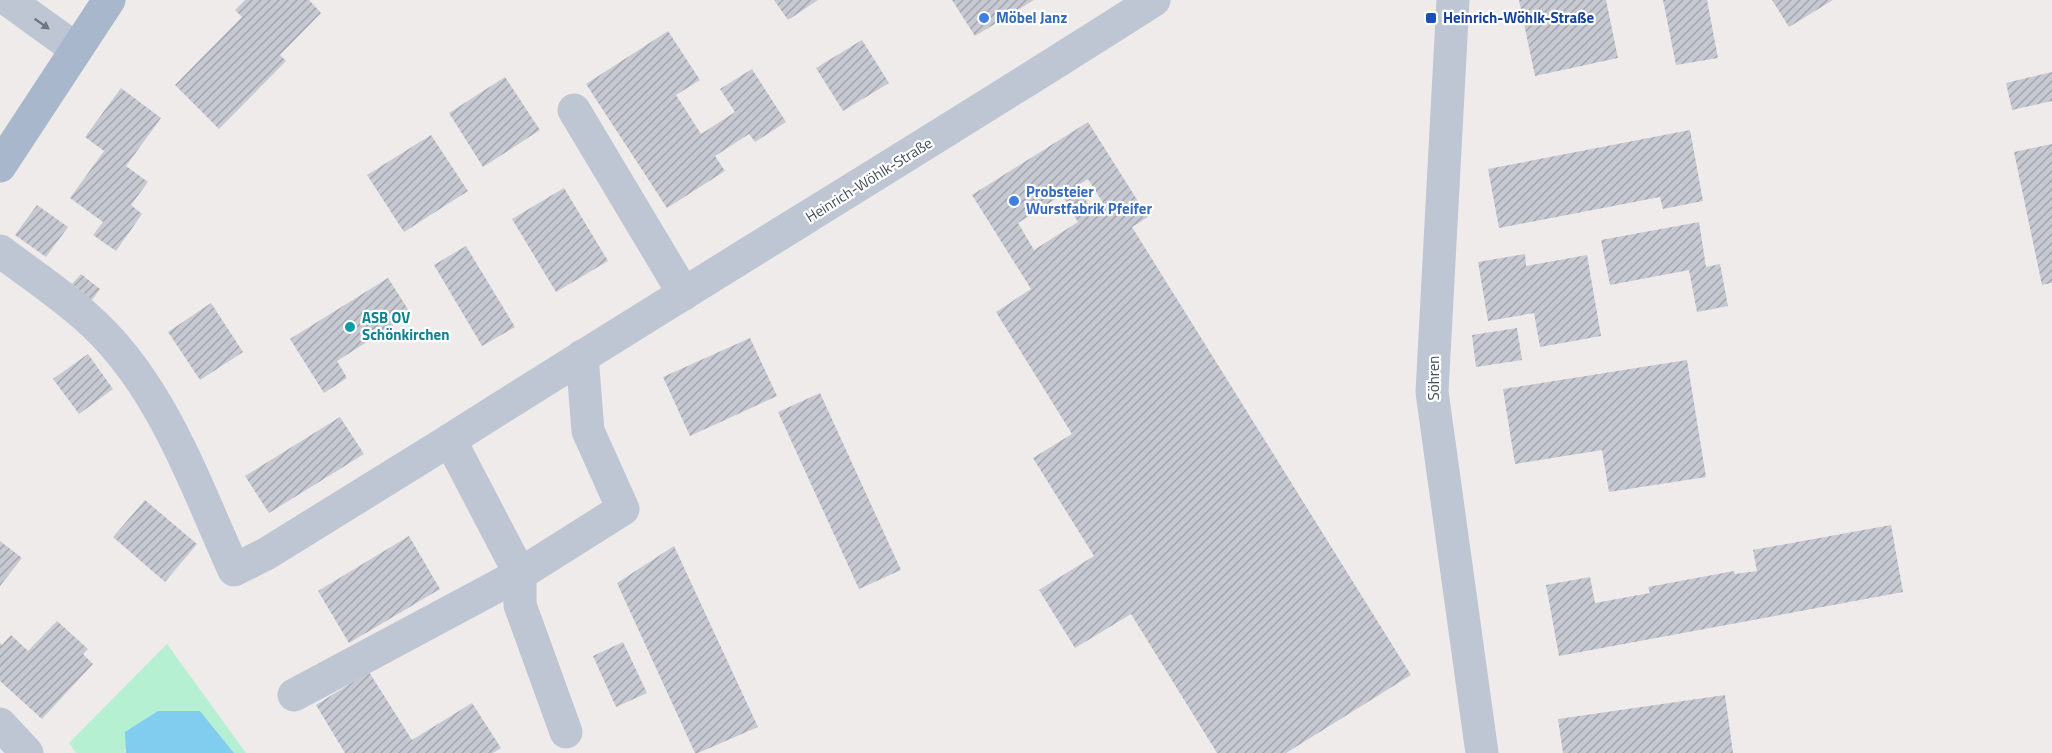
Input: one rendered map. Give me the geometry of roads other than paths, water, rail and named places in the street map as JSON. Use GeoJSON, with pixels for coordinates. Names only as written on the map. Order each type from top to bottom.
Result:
{"type":"FeatureCollection","features":[{"type":"Feature","properties":{"kind":"main road"},"geometry":{"type":"LineString","coordinates":[[0,166],[76,49],[100,4]]}},
{"type":"Feature","properties":{"kind":"street"},"geometry":{"type":"LineString","coordinates":[[8,0],[76,49]]}},
{"type":"Feature","properties":{"kind":"street","name":"Heinrich-Wöhlk-Straße"},"geometry":{"type":"LineString","coordinates":[[0,251],[85,315],[143,382],[167,424],[234,570],[266,554],[450,440],[1154,0]]}},
{"type":"Feature","properties":{"kind":"street","name":"Söhren"},"geometry":{"type":"LineString","coordinates":[[1454,0],[1432,392],[1482,753]]}},
{"type":"Feature","properties":{"kind":"street"},"geometry":{"type":"LineString","coordinates":[[574,110],[684,294]]}},
{"type":"Feature","properties":{"kind":"street"},"geometry":{"type":"LineString","coordinates":[[294,695],[520,574],[623,509],[588,431],[582,356]]}},
{"type":"Feature","properties":{"kind":"street"},"geometry":{"type":"LineString","coordinates":[[450,440],[520,574],[520,605],[566,732]]}},
{"type":"Feature","properties":{"kind":"street"},"geometry":{"type":"LineString","coordinates":[[0,724],[27,753]]}},
{"type":"Feature","properties":{"kind":"water"},"geometry":{"type":"Polygon","coordinates":[[[158,711],[200,711],[234,753],[126,753],[125,732],[158,711]]]}},
{"type":"Feature","properties":{"kind":"place","name":"Möbel Janz"},"geometry":{"type":"Point","coordinates":[984,18]}},
{"type":"Feature","properties":{"kind":"place","name":"Heinrich-Wöhlk-Straße"},"geometry":{"type":"Point","coordinates":[1431,18]}},
{"type":"Feature","properties":{"kind":"place","name":"Probsteier Wurstfabrik Pfeifer"},"geometry":{"type":"Point","coordinates":[1014,201]}},
{"type":"Feature","properties":{"kind":"place","name":"ASB OV Schönkirchen"},"geometry":{"type":"Point","coordinates":[350,327]}}]}
